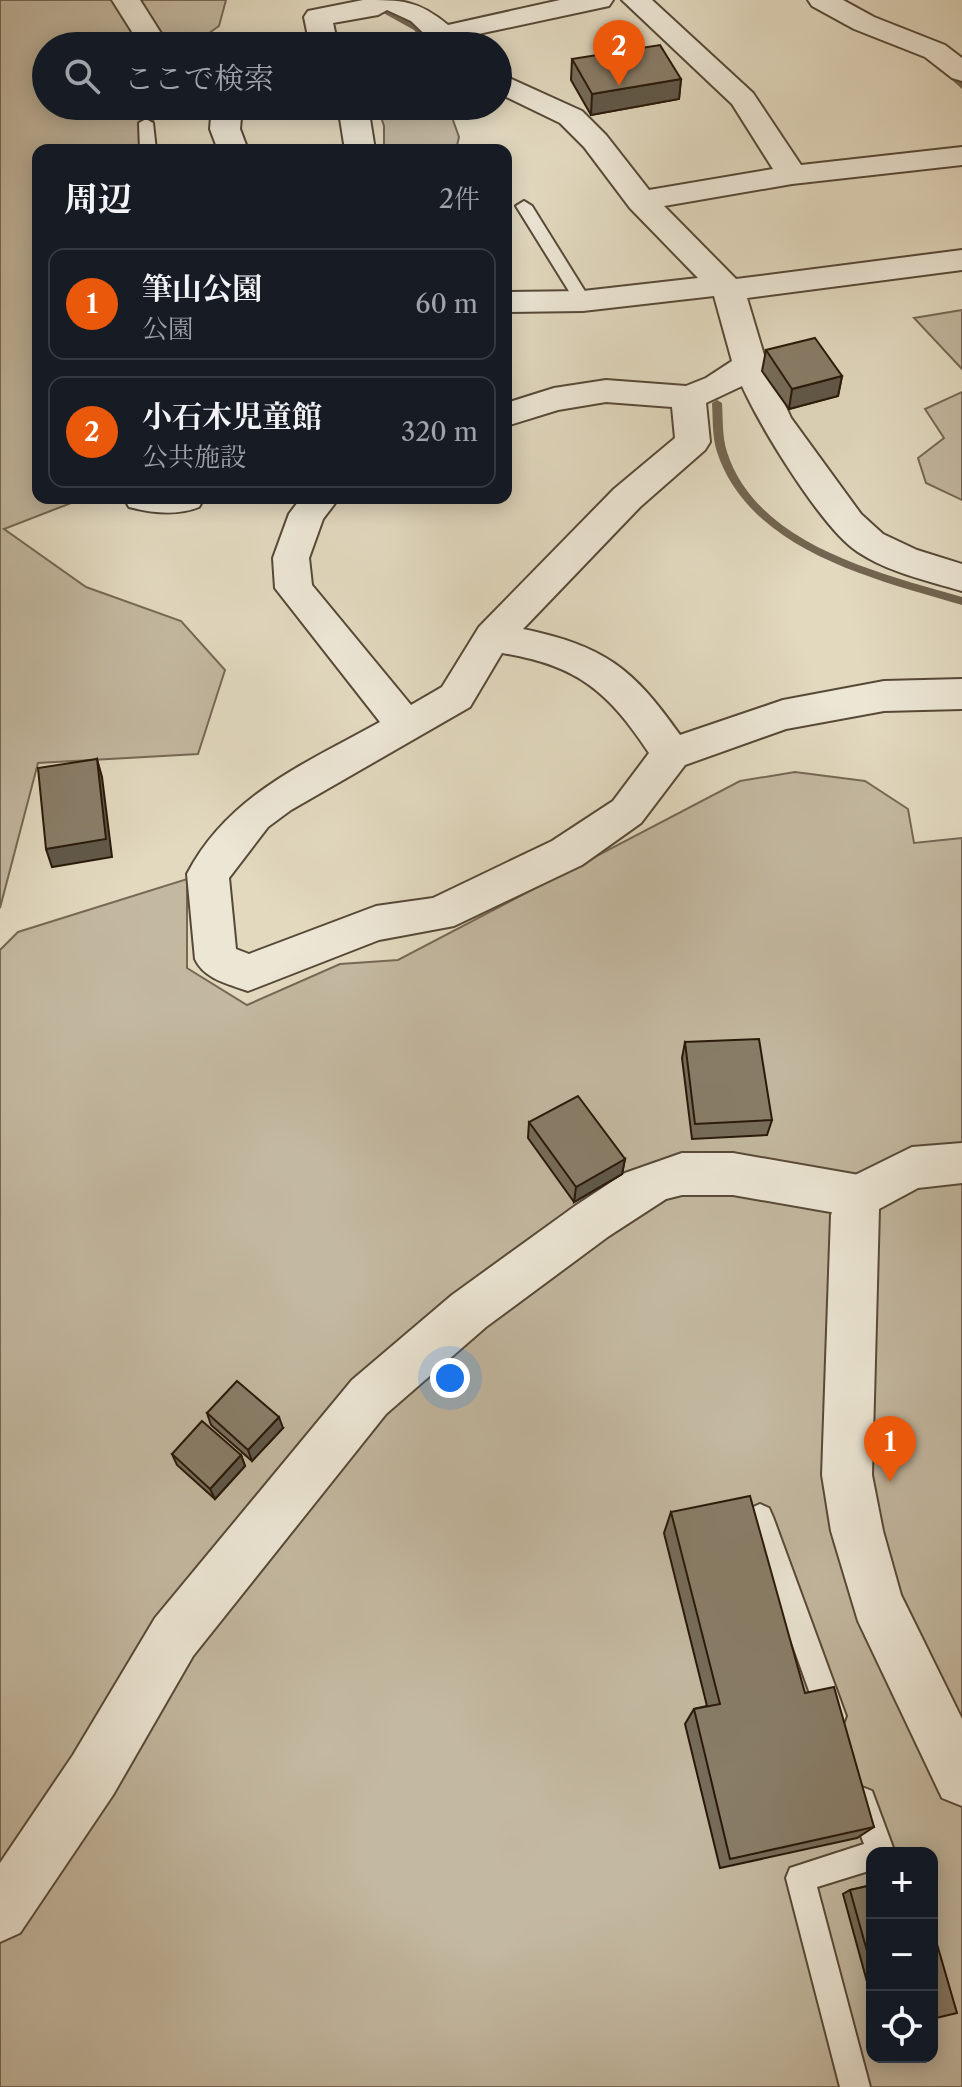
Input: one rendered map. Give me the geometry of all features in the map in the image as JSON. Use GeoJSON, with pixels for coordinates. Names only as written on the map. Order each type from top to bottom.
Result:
{"type":"FeatureCollection","features":[{"type":"Feature","properties":{"kind":"street"},"geometry":{"type":"LineString","coordinates":[[126,0],[146,32]]}},
{"type":"Feature","properties":{"kind":"street"},"geometry":{"type":"LineString","coordinates":[[458,32],[535,6],[599,0]]}},
{"type":"Feature","properties":{"kind":"street"},"geometry":{"type":"LineString","coordinates":[[636,0],[743,99],[792,175]]}},
{"type":"Feature","properties":{"kind":"street"},"geometry":{"type":"LineString","coordinates":[[822,0],[864,23],[935,51],[962,72]]}},
{"type":"Feature","properties":{"kind":"street"},"geometry":{"type":"LineString","coordinates":[[321,32],[318,17],[379,3],[421,15],[440,32]]}},
{"type":"Feature","properties":{"kind":"street"},"geometry":{"type":"LineString","coordinates":[[512,89],[571,117],[595,141],[710,288],[775,421],[859,534],[870,543],[904,559],[962,578]]}},
{"type":"Feature","properties":{"kind":"street"},"geometry":{"type":"LineString","coordinates":[[226,120],[225,129],[231,144]]}},
{"type":"Feature","properties":{"kind":"street"},"geometry":{"type":"LineString","coordinates":[[357,120],[360,144]]}},
{"type":"Feature","properties":{"kind":"street"},"geometry":{"type":"LineString","coordinates":[[641,201],[792,175],[953,164]]}},
{"type":"Feature","properties":{"kind":"street"},"geometry":{"type":"LineString","coordinates":[[512,302],[583,301],[962,260]]}},
{"type":"Feature","properties":{"kind":"street"},"geometry":{"type":"LineString","coordinates":[[512,413],[554,399],[606,391],[688,397],[718,386],[750,365]]}},
{"type":"Feature","properties":{"kind":"street"},"geometry":{"type":"LineString","coordinates":[[688,397],[693,442],[627,498],[492,637],[456,697],[404,724],[277,799],[254,816],[208,874],[216,959],[248,973],[376,923],[439,914],[567,853],[627,812],[671,754],[783,715],[884,696],[962,694]]}},
{"type":"Feature","properties":{"kind":"street"},"geometry":{"type":"LineString","coordinates":[[316,504],[307,514],[291,558],[294,588],[404,724]]}},
{"type":"Feature","properties":{"kind":"street"},"geometry":{"type":"LineString","coordinates":[[492,637],[531,642],[594,667],[634,701],[671,754]]}},
{"type":"Feature","properties":{"kind":"street"},"geometry":{"type":"LineString","coordinates":[[0,1913],[93,1775],[174,1637],[369,1397],[469,1311],[592,1221],[641,1188],[659,1180],[682,1174],[721,1173],[859,1196],[912,1168],[962,1163]]}},
{"type":"Feature","properties":{"kind":"street"},"geometry":{"type":"LineString","coordinates":[[859,1196],[854,1215],[847,1475],[857,1531],[877,1602],[962,1778]]}},
{"type":"Feature","properties":{"kind":"lane"},"geometry":{"type":"LineString","coordinates":[[146,123],[148,144]]}},
{"type":"Feature","properties":{"kind":"lane"},"geometry":{"type":"LineString","coordinates":[[524,206],[583,301]]}},
{"type":"Feature","properties":{"kind":"lane"},"geometry":{"type":"LineString","coordinates":[[760,1517],[839,1736]]}},
{"type":"Feature","properties":{"kind":"lane"},"geometry":{"type":"LineString","coordinates":[[855,1780],[879,1847]]}},
{"type":"Feature","properties":{"kind":"lane"},"geometry":{"type":"LineString","coordinates":[[855,2087],[800,1878],[866,1858]]}},
{"type":"Feature","properties":{"kind":"shaded area"},"geometry":{"type":"Polygon","coordinates":[[[0,0],[226,0],[219,26],[211,32],[32,32],[32,120],[153,120],[151,144],[32,144],[32,504],[69,504],[4,529],[86,587],[181,621],[225,670],[198,754],[38,763],[0,908],[0,0]]]}},
{"type":"Feature","properties":{"kind":"shaded area"},"geometry":{"type":"Polygon","coordinates":[[[382,120],[453,120],[459,137],[457,144],[384,144],[382,120]]]}},
{"type":"Feature","properties":{"kind":"shaded area"},"geometry":{"type":"Polygon","coordinates":[[[962,310],[962,369],[914,318],[962,310]]]}},
{"type":"Feature","properties":{"kind":"shaded area"},"geometry":{"type":"Polygon","coordinates":[[[962,392],[962,500],[926,483],[918,458],[944,438],[925,409],[962,392]]]}},
{"type":"Feature","properties":{"kind":"shaded area"},"geometry":{"type":"Polygon","coordinates":[[[795,772],[865,781],[908,809],[914,843],[962,838],[962,2087],[0,2087],[0,950],[18,932],[187,879],[187,968],[247,1005],[340,964],[398,960],[740,781],[795,772]]]}},
{"type":"Feature","properties":{"kind":"building"},"geometry":{"type":"Polygon","coordinates":[[[660,45],[681,79],[592,94],[572,59],[660,45]]]}},
{"type":"Feature","properties":{"kind":"building"},"geometry":{"type":"Polygon","coordinates":[[[815,338],[842,376],[792,389],[766,350],[815,338]]]}},
{"type":"Feature","properties":{"kind":"building"},"geometry":{"type":"Polygon","coordinates":[[[97,759],[106,839],[46,849],[38,768],[97,759]]]}},
{"type":"Feature","properties":{"kind":"building"},"geometry":{"type":"Polygon","coordinates":[[[759,1039],[772,1120],[695,1124],[685,1042],[759,1039]]]}},
{"type":"Feature","properties":{"kind":"building"},"geometry":{"type":"Polygon","coordinates":[[[578,1096],[625,1159],[576,1187],[529,1122],[578,1096]]]}},
{"type":"Feature","properties":{"kind":"building"},"geometry":{"type":"Polygon","coordinates":[[[237,1381],[279,1417],[248,1450],[207,1413],[237,1381]]]}},
{"type":"Feature","properties":{"kind":"building"},"geometry":{"type":"Polygon","coordinates":[[[202,1421],[241,1455],[210,1489],[172,1454],[202,1421]]]}},
{"type":"Feature","properties":{"kind":"building"},"geometry":{"type":"Polygon","coordinates":[[[750,1496],[805,1693],[834,1687],[874,1827],[730,1859],[694,1709],[720,1704],[671,1512],[750,1496]]]}},
{"type":"Feature","properties":{"kind":"building"},"geometry":{"type":"Polygon","coordinates":[[[866,1886],[866,1947],[850,1890],[866,1886]]]}},
{"type":"Feature","properties":{"kind":"building"},"geometry":{"type":"Polygon","coordinates":[[[938,1948],[957,2013],[938,2018],[938,1948]]]}},
{"type":"Feature","properties":{"kind":"waterway"},"geometry":{"type":"LineString","coordinates":[[364,0],[420,32]]}},
{"type":"Feature","properties":{"kind":"waterway"},"geometry":{"type":"LineString","coordinates":[[944,68],[962,87]]}},
{"type":"Feature","properties":{"kind":"waterway"},"geometry":{"type":"LineString","coordinates":[[717,403],[722,452],[737,485],[760,512],[788,534],[821,553],[893,581],[962,601]]}},
{"type":"Feature","properties":{"kind":"place","name":"小石木児童館"},"geometry":{"type":"Point","coordinates":[619,86]}},
{"type":"Feature","properties":{"kind":"place","name":"筆山公園"},"geometry":{"type":"Point","coordinates":[890,1482]}}]}
